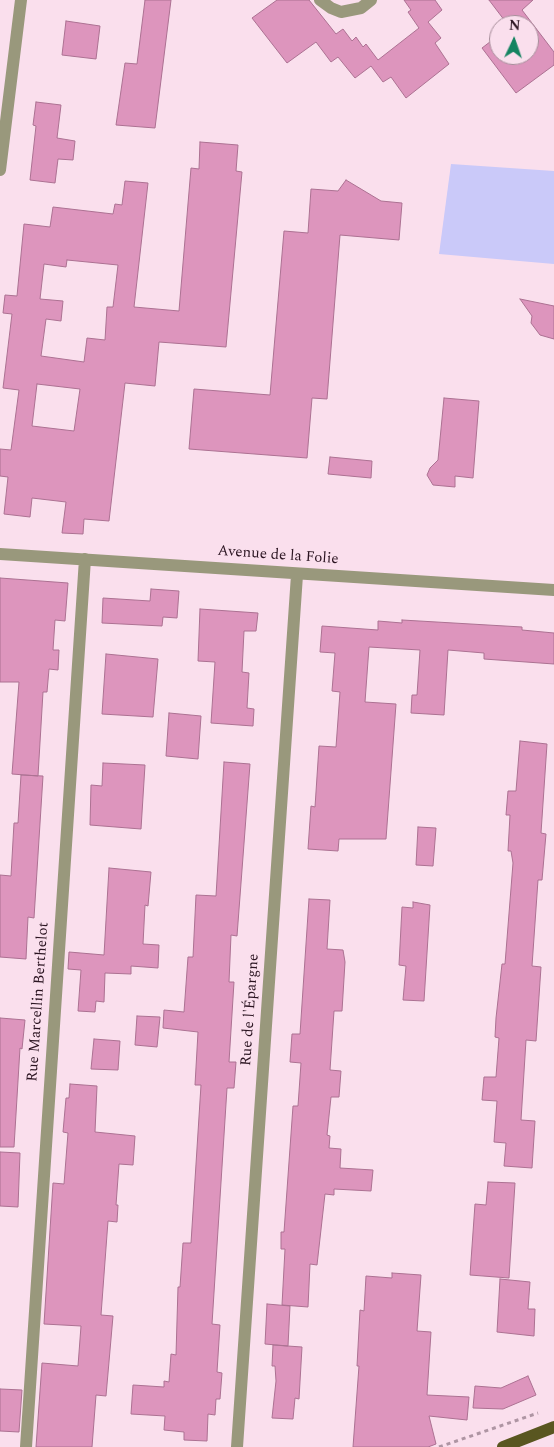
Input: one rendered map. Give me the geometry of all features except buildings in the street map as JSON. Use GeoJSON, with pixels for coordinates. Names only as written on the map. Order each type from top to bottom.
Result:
{"type":"FeatureCollection","features":[{"type":"Feature","properties":{"kind":"main road"},"geometry":{"type":"LineString","coordinates":[[503,1447],[554,1427]]}},
{"type":"Feature","properties":{"kind":"street"},"geometry":{"type":"LineString","coordinates":[[0,170],[21,0]]}},
{"type":"Feature","properties":{"kind":"street"},"geometry":{"type":"LineString","coordinates":[[320,0],[340,12],[361,8],[371,0]]}},
{"type":"Feature","properties":{"kind":"street","name":"Avenue de la Folie"},"geometry":{"type":"LineString","coordinates":[[0,554],[296,575],[554,590]]}},
{"type":"Feature","properties":{"kind":"street","name":"Rue Marcellin Berthelot"},"geometry":{"type":"LineString","coordinates":[[26,1447],[85,559]]}},
{"type":"Feature","properties":{"kind":"street","name":"Rue de l'Épargne"},"geometry":{"type":"LineString","coordinates":[[236,1447],[296,575]]}},
{"type":"Feature","properties":{"kind":"path"},"geometry":{"type":"LineString","coordinates":[[439,1447],[545,1410]]}},
{"type":"Feature","properties":{"kind":"shaded area"},"geometry":{"type":"Polygon","coordinates":[[[451,164],[554,171],[554,264],[439,254],[451,164]]]}}]}
